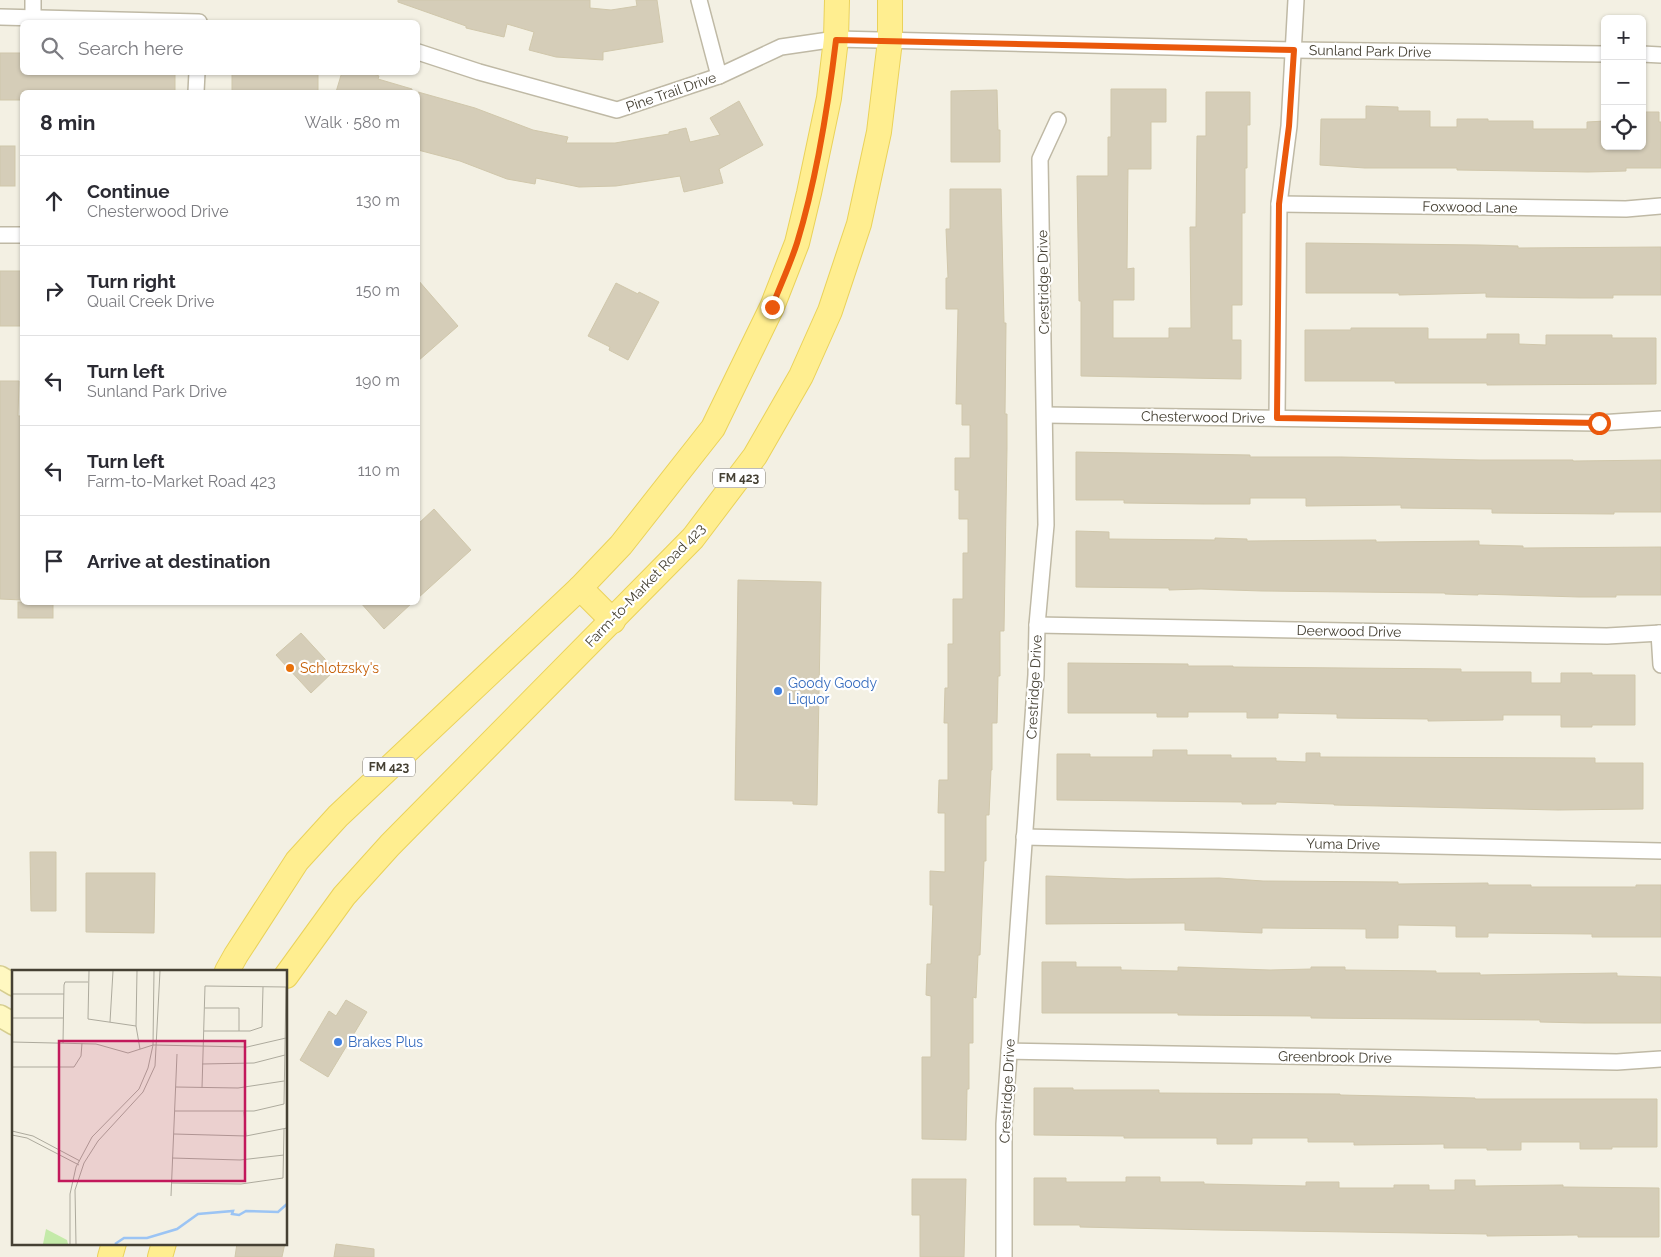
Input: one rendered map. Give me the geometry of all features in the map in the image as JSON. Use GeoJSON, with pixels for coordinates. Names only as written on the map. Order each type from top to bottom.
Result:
{"type":"FeatureCollection","features":[{"type":"Feature","properties":{"kind":"main road","name":"FM 423"},"geometry":{"type":"LineString","coordinates":[[228,970],[297,861],[338,816],[580,588],[620,545],[713,428],[772,307],[797,243],[810,193],[829,98],[836,40],[837,0]]}},
{"type":"Feature","properties":{"kind":"main road","name":"Farm-to-Market Road 423"},"geometry":{"type":"LineString","coordinates":[[288,973],[344,896],[390,845],[693,538],[755,456],[800,376],[830,311],[859,224],[879,132],[890,41],[890,0]]}},
{"type":"Feature","properties":{"kind":"main road"},"geometry":{"type":"LineString","coordinates":[[580,588],[613,621]]}},
{"type":"Feature","properties":{"kind":"main road"},"geometry":{"type":"LineString","coordinates":[[0,978],[12,984]]}},
{"type":"Feature","properties":{"kind":"main road"},"geometry":{"type":"LineString","coordinates":[[0,1016],[12,1023]]}},
{"type":"Feature","properties":{"kind":"main road"},"geometry":{"type":"LineString","coordinates":[[110,1257],[114,1244]]}},
{"type":"Feature","properties":{"kind":"main road"},"geometry":{"type":"LineString","coordinates":[[160,1257],[164,1244]]}},
{"type":"Feature","properties":{"kind":"street"},"geometry":{"type":"LineString","coordinates":[[33,0],[33,17]]}},
{"type":"Feature","properties":{"kind":"street"},"geometry":{"type":"LineString","coordinates":[[699,0],[720,76]]}},
{"type":"Feature","properties":{"kind":"street"},"geometry":{"type":"LineString","coordinates":[[1277,418],[1279,204],[1289,126],[1296,0]]}},
{"type":"Feature","properties":{"kind":"street"},"geometry":{"type":"LineString","coordinates":[[0,17],[133,20]]}},
{"type":"Feature","properties":{"kind":"street","name":"Pine Trail Drive"},"geometry":{"type":"LineString","coordinates":[[420,53],[479,72],[617,110],[720,76],[781,47],[836,40]]}},
{"type":"Feature","properties":{"kind":"street","name":"Sunland Park Drive"},"geometry":{"type":"LineString","coordinates":[[836,40],[1294,50],[1601,54]]}},
{"type":"Feature","properties":{"kind":"street"},"geometry":{"type":"LineString","coordinates":[[1646,54],[1661,54]]}},
{"type":"Feature","properties":{"kind":"street"},"geometry":{"type":"LineString","coordinates":[[196,90],[197,75]]}},
{"type":"Feature","properties":{"kind":"street","name":"Crestridge Drive"},"geometry":{"type":"LineString","coordinates":[[1004,1257],[1004,1124],[1036,675],[1037,625],[1046,525],[1040,159],[1058,120]]}},
{"type":"Feature","properties":{"kind":"street","name":"Foxwood Lane"},"geometry":{"type":"LineString","coordinates":[[1279,204],[1626,209],[1661,206]]}},
{"type":"Feature","properties":{"kind":"street"},"geometry":{"type":"LineString","coordinates":[[0,235],[20,235]]}},
{"type":"Feature","properties":{"kind":"street","name":"Chesterwood Drive"},"geometry":{"type":"LineString","coordinates":[[1045,415],[1599,423],[1661,418]]}},
{"type":"Feature","properties":{"kind":"street","name":"Deerwood Drive"},"geometry":{"type":"LineString","coordinates":[[1037,625],[1597,636],[1660,633]]}},
{"type":"Feature","properties":{"kind":"street"},"geometry":{"type":"LineString","coordinates":[[1660,633],[1661,665]]}},
{"type":"Feature","properties":{"kind":"street","name":"Yuma Drive"},"geometry":{"type":"LineString","coordinates":[[1024,836],[1661,851]]}},
{"type":"Feature","properties":{"kind":"street","name":"Greenbrook Drive"},"geometry":{"type":"LineString","coordinates":[[1009,1051],[1617,1062],[1661,1059]]}},
{"type":"Feature","properties":{"kind":"building"},"geometry":{"type":"Polygon","coordinates":[[[398,0],[590,0],[590,8],[611,10],[637,6],[636,0],[657,0],[663,42],[603,52],[603,60],[556,57],[529,50],[534,32],[507,24],[504,37],[466,28],[466,26],[398,2],[398,0]]]}},
{"type":"Feature","properties":{"kind":"building"},"geometry":{"type":"Polygon","coordinates":[[[0,53],[20,53],[20,75],[175,75],[175,90],[20,90],[20,100],[0,100],[0,53]]]}},
{"type":"Feature","properties":{"kind":"building"},"geometry":{"type":"Polygon","coordinates":[[[232,75],[318,75],[318,90],[232,90],[232,75]]]}},
{"type":"Feature","properties":{"kind":"building"},"geometry":{"type":"Polygon","coordinates":[[[341,75],[376,75],[379,76],[378,79],[412,89],[412,90],[337,90],[341,75]]]}},
{"type":"Feature","properties":{"kind":"building"},"geometry":{"type":"Polygon","coordinates":[[[1111,89],[1166,89],[1166,122],[1151,122],[1151,169],[1128,169],[1127,269],[1134,268],[1134,300],[1113,300],[1113,338],[1169,338],[1169,328],[1191,328],[1190,227],[1196,227],[1197,136],[1206,136],[1206,92],[1250,92],[1250,125],[1247,125],[1247,168],[1245,168],[1245,213],[1242,213],[1242,305],[1232,305],[1232,340],[1241,340],[1241,379],[1081,376],[1077,176],[1108,176],[1108,137],[1111,137],[1111,89]]]}},
{"type":"Feature","properties":{"kind":"building"},"geometry":{"type":"Polygon","coordinates":[[[997,90],[1000,162],[951,162],[951,91],[997,90]]]}},
{"type":"Feature","properties":{"kind":"building"},"geometry":{"type":"Polygon","coordinates":[[[420,93],[475,108],[533,130],[568,137],[566,143],[615,143],[669,134],[669,132],[686,128],[690,142],[720,135],[710,118],[739,101],[763,145],[719,169],[723,183],[684,192],[680,176],[616,186],[579,187],[536,178],[535,184],[507,179],[460,161],[420,151],[420,93]]]}},
{"type":"Feature","properties":{"kind":"building"},"geometry":{"type":"Polygon","coordinates":[[[1366,106],[1398,107],[1398,111],[1430,111],[1430,127],[1457,127],[1457,119],[1488,119],[1488,121],[1533,121],[1533,129],[1587,129],[1587,122],[1601,121],[1601,150],[1646,150],[1646,112],[1659,112],[1659,122],[1661,122],[1661,168],[1626,168],[1626,171],[1588,172],[1457,170],[1457,168],[1365,168],[1320,165],[1321,119],[1366,119],[1366,106]]]}},
{"type":"Feature","properties":{"kind":"building"},"geometry":{"type":"Polygon","coordinates":[[[0,146],[15,146],[15,186],[0,186],[0,146]]]}},
{"type":"Feature","properties":{"kind":"building"},"geometry":{"type":"Polygon","coordinates":[[[950,189],[1001,189],[1004,323],[1006,323],[1005,414],[1007,414],[1007,448],[1004,631],[1000,631],[997,723],[992,723],[992,770],[989,815],[986,815],[986,861],[984,861],[980,955],[978,955],[976,998],[973,997],[973,1043],[969,1043],[966,1140],[922,1139],[922,1057],[931,1057],[931,996],[926,995],[927,964],[931,964],[933,905],[930,905],[930,871],[945,872],[945,813],[938,813],[939,780],[948,780],[948,723],[944,723],[945,688],[948,688],[948,644],[953,644],[953,599],[963,599],[963,553],[968,553],[968,519],[959,519],[959,490],[955,490],[955,458],[970,458],[970,425],[962,425],[962,404],[956,404],[958,309],[946,309],[946,278],[948,278],[946,229],[950,229],[950,189]]]}},
{"type":"Feature","properties":{"kind":"building"},"geometry":{"type":"Polygon","coordinates":[[[1306,243],[1480,245],[1518,246],[1518,248],[1661,247],[1661,295],[1613,295],[1613,298],[1581,298],[1486,297],[1486,293],[1399,295],[1399,293],[1306,293],[1306,243]]]}},
{"type":"Feature","properties":{"kind":"building"},"geometry":{"type":"Polygon","coordinates":[[[0,271],[20,271],[20,326],[0,326],[0,271]]]}},
{"type":"Feature","properties":{"kind":"building"},"geometry":{"type":"Polygon","coordinates":[[[420,282],[458,326],[420,359],[420,282]]]}},
{"type":"Feature","properties":{"kind":"building"},"geometry":{"type":"Polygon","coordinates":[[[616,283],[659,302],[628,360],[609,350],[610,347],[588,336],[616,283]]]}},
{"type":"Feature","properties":{"kind":"building"},"geometry":{"type":"Polygon","coordinates":[[[1351,328],[1428,328],[1428,339],[1487,339],[1487,334],[1519,334],[1519,344],[1546,345],[1546,335],[1612,335],[1612,338],[1656,338],[1656,384],[1487,385],[1487,383],[1305,381],[1305,330],[1351,330],[1351,328]]]}},
{"type":"Feature","properties":{"kind":"building"},"geometry":{"type":"Polygon","coordinates":[[[0,381],[19,381],[20,600],[0,599],[0,381]]]}},
{"type":"Feature","properties":{"kind":"building"},"geometry":{"type":"Polygon","coordinates":[[[1076,452],[1250,455],[1250,457],[1573,461],[1661,460],[1661,512],[1614,512],[1614,514],[1492,513],[1492,509],[1401,508],[1401,505],[1306,506],[1306,498],[1250,498],[1250,504],[1124,503],[1124,500],[1076,500],[1076,452]]]}},
{"type":"Feature","properties":{"kind":"building"},"geometry":{"type":"Polygon","coordinates":[[[434,509],[471,550],[420,596],[420,522],[434,509]]]}},
{"type":"Feature","properties":{"kind":"building"},"geometry":{"type":"Polygon","coordinates":[[[1076,531],[1109,532],[1109,539],[1215,540],[1215,538],[1247,539],[1247,541],[1479,541],[1479,545],[1523,546],[1523,548],[1661,547],[1661,595],[1579,597],[1076,587],[1076,531]]]}},
{"type":"Feature","properties":{"kind":"building","name":"Goody Goody Liquor"},"geometry":{"type":"Polygon","coordinates":[[[738,580],[821,582],[817,805],[793,804],[793,801],[735,800],[738,580]]]}},
{"type":"Feature","properties":{"kind":"building"},"geometry":{"type":"Polygon","coordinates":[[[18,602],[20,602],[20,605],[53,605],[53,618],[18,618],[18,602]]]}},
{"type":"Feature","properties":{"kind":"building"},"geometry":{"type":"Polygon","coordinates":[[[363,605],[410,605],[384,629],[363,605]]]}},
{"type":"Feature","properties":{"kind":"building"},"geometry":{"type":"Polygon","coordinates":[[[301,633],[335,670],[311,693],[276,655],[301,633]]]}},
{"type":"Feature","properties":{"kind":"building"},"geometry":{"type":"Polygon","coordinates":[[[1068,663],[1461,669],[1461,672],[1531,672],[1531,683],[1561,683],[1561,673],[1635,675],[1635,725],[1561,727],[1561,715],[1503,715],[1503,720],[1428,721],[1428,719],[1337,718],[1337,714],[1278,713],[1278,718],[1247,718],[1247,712],[1188,712],[1188,717],[1157,717],[1157,713],[1068,713],[1068,663]]]}},
{"type":"Feature","properties":{"kind":"building"},"geometry":{"type":"Polygon","coordinates":[[[1153,750],[1187,750],[1187,755],[1231,755],[1231,758],[1276,758],[1276,761],[1306,762],[1306,753],[1320,753],[1320,757],[1595,758],[1595,763],[1643,763],[1643,809],[1558,810],[1276,802],[1276,804],[1242,804],[1242,802],[1057,800],[1057,754],[1090,754],[1090,757],[1153,757],[1153,750]]]}},
{"type":"Feature","properties":{"kind":"building"},"geometry":{"type":"Polygon","coordinates":[[[30,852],[56,852],[56,911],[31,911],[30,852]]]}},
{"type":"Feature","properties":{"kind":"building"},"geometry":{"type":"Polygon","coordinates":[[[86,873],[155,873],[154,933],[86,932],[86,873]]]}},
{"type":"Feature","properties":{"kind":"building"},"geometry":{"type":"Polygon","coordinates":[[[1046,876],[1127,879],[1219,878],[1263,881],[1398,882],[1398,884],[1488,883],[1488,885],[1531,885],[1531,887],[1636,887],[1636,885],[1661,885],[1661,937],[1592,937],[1592,934],[1488,933],[1488,937],[1456,937],[1456,926],[1398,925],[1398,938],[1366,938],[1366,929],[1262,928],[1262,933],[1185,930],[1185,923],[1046,924],[1046,876]]]}},
{"type":"Feature","properties":{"kind":"building"},"geometry":{"type":"Polygon","coordinates":[[[1042,962],[1076,962],[1076,967],[1121,967],[1121,970],[1178,971],[1178,967],[1270,970],[1345,967],[1345,970],[1436,971],[1436,973],[1480,973],[1480,975],[1617,973],[1617,976],[1661,977],[1661,1023],[1311,1018],[1311,1016],[1178,1015],[1178,1013],[1042,1013],[1042,962]]]}},
{"type":"Feature","properties":{"kind":"building"},"geometry":{"type":"Polygon","coordinates":[[[346,1000],[367,1012],[328,1077],[300,1060],[329,1011],[336,1016],[346,1000]]]}},
{"type":"Feature","properties":{"kind":"building"},"geometry":{"type":"Polygon","coordinates":[[[1034,1088],[1159,1090],[1159,1093],[1340,1094],[1475,1099],[1657,1099],[1657,1147],[1580,1149],[1580,1142],[1521,1142],[1521,1150],[1487,1150],[1487,1148],[1444,1148],[1444,1144],[1354,1145],[1354,1142],[1308,1142],[1308,1138],[1252,1138],[1252,1144],[1217,1144],[1217,1138],[1124,1138],[1124,1136],[1034,1135],[1034,1088]]]}},
{"type":"Feature","properties":{"kind":"building"},"geometry":{"type":"Polygon","coordinates":[[[1126,1177],[1160,1177],[1160,1182],[1204,1182],[1204,1184],[1306,1186],[1306,1182],[1339,1182],[1339,1188],[1394,1188],[1394,1185],[1429,1185],[1429,1190],[1455,1190],[1455,1180],[1475,1180],[1475,1186],[1563,1185],[1563,1187],[1659,1188],[1659,1237],[1578,1237],[1578,1235],[1487,1236],[1487,1234],[1034,1225],[1034,1178],[1066,1178],[1066,1182],[1126,1182],[1126,1177]]]}},
{"type":"Feature","properties":{"kind":"building"},"geometry":{"type":"Polygon","coordinates":[[[912,1179],[966,1179],[964,1257],[920,1257],[920,1215],[912,1215],[912,1179]]]}},
{"type":"Feature","properties":{"kind":"building"},"geometry":{"type":"Polygon","coordinates":[[[237,1244],[285,1244],[282,1257],[235,1257],[237,1244]]]}},
{"type":"Feature","properties":{"kind":"building"},"geometry":{"type":"Polygon","coordinates":[[[336,1244],[374,1249],[374,1257],[334,1257],[336,1244]]]}},
{"type":"Feature","properties":{"kind":"place","name":"Schlotzsky's"},"geometry":{"type":"Point","coordinates":[290,668]}},
{"type":"Feature","properties":{"kind":"place","name":"Goody Goody Liquor"},"geometry":{"type":"Point","coordinates":[778,691]}},
{"type":"Feature","properties":{"kind":"place","name":"Brakes Plus"},"geometry":{"type":"Point","coordinates":[338,1042]}},
{"type":"Feature","properties":{"kind":"route"},"geometry":{"type":"LineString","coordinates":[[772,307],[797,243],[810,193],[829,98],[836,40],[1294,50],[1289,126],[1279,204],[1277,418],[1599,423]]}}]}
